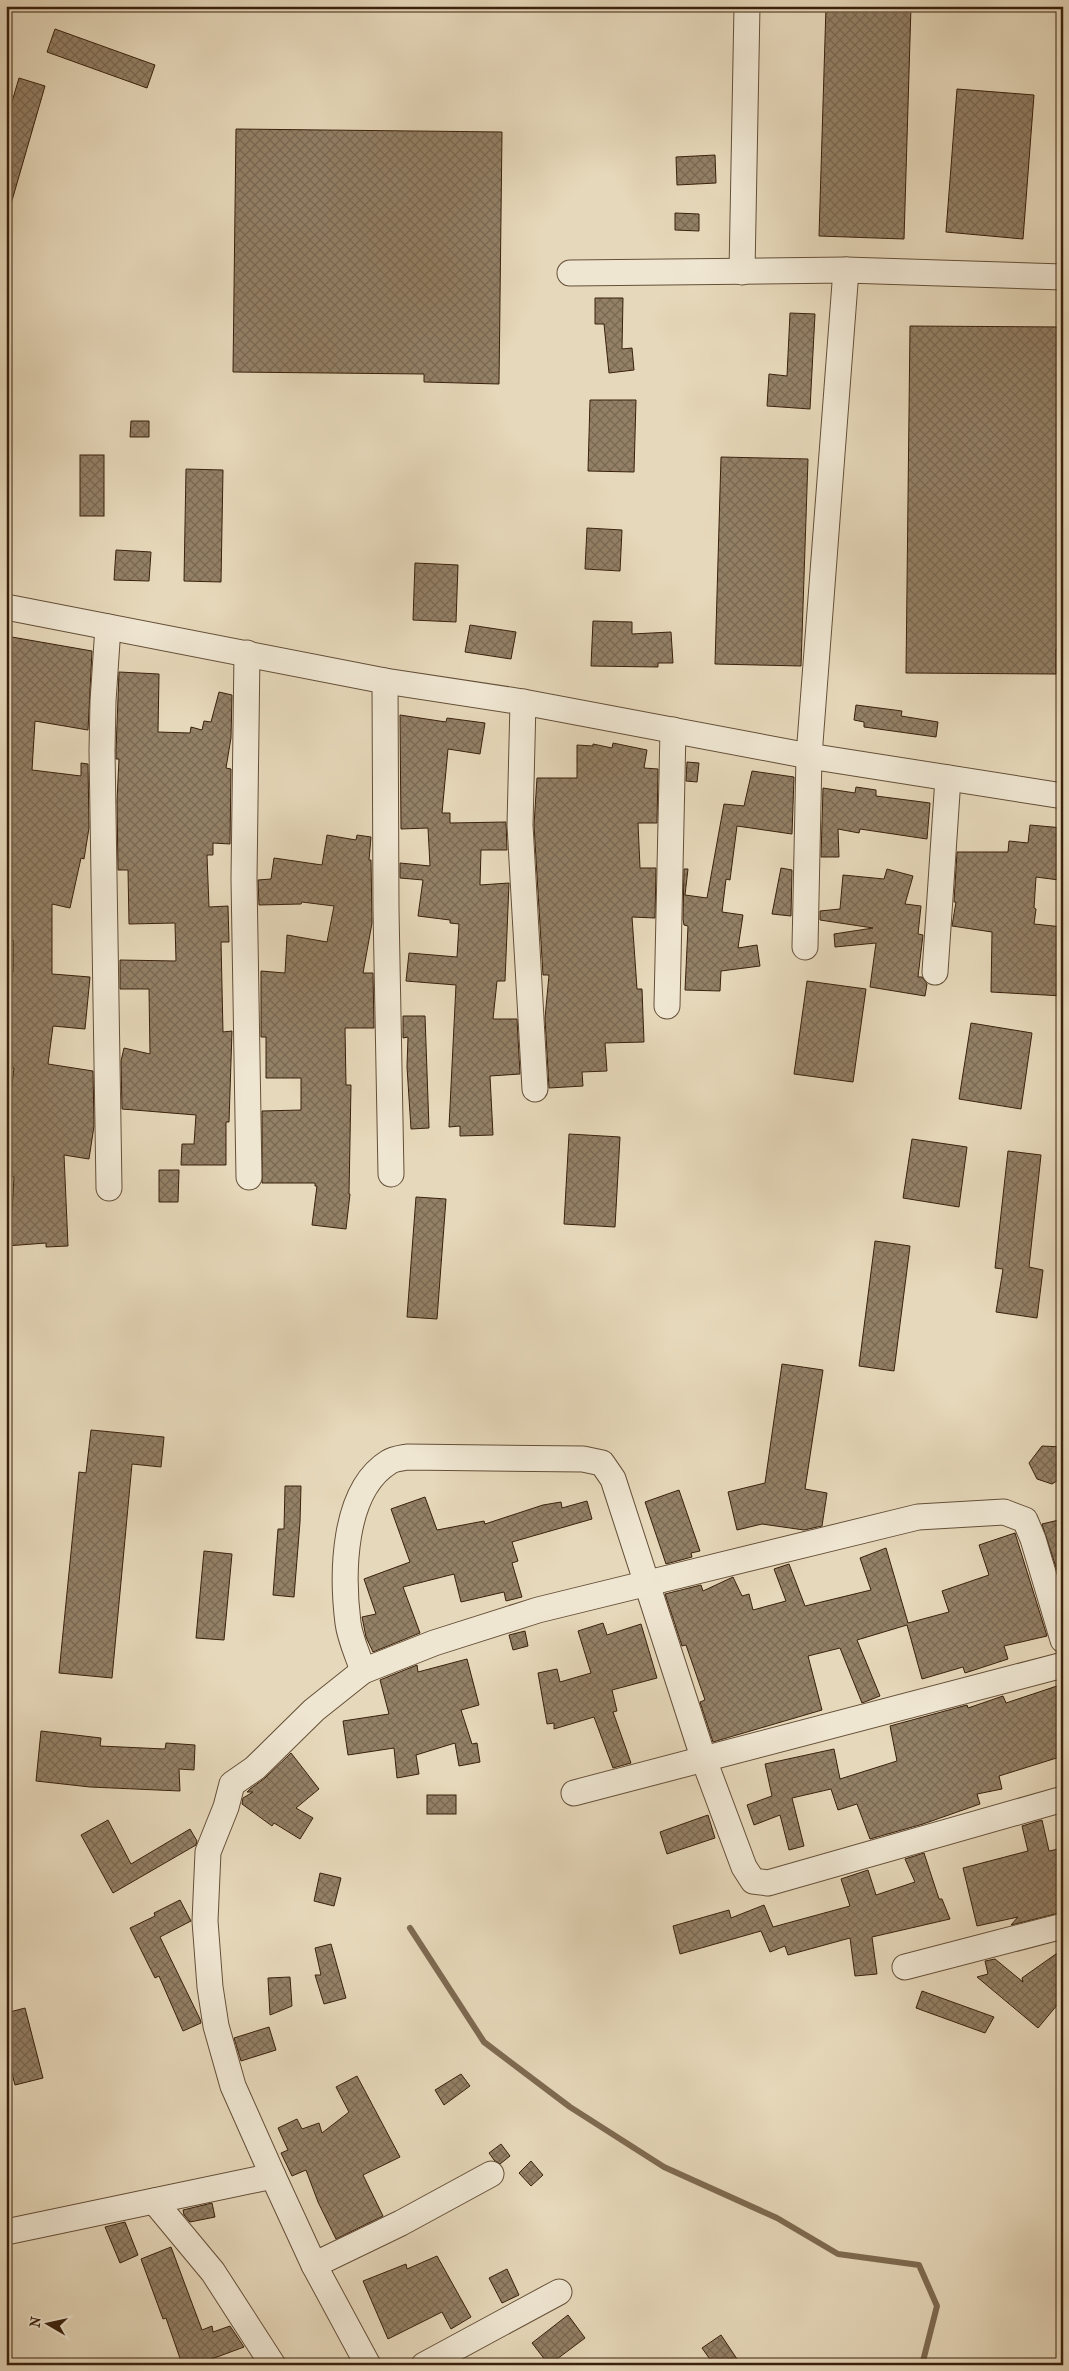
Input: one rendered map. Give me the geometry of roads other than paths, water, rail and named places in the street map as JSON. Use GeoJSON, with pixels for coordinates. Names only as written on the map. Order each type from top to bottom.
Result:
{"type":"FeatureCollection","features":[{"type":"Feature","properties":{"kind":"street"},"geometry":{"type":"LineString","coordinates":[[742,272],[747,6]]}},
{"type":"Feature","properties":{"kind":"street"},"geometry":{"type":"LineString","coordinates":[[805,947],[810,756],[846,270]]}},
{"type":"Feature","properties":{"kind":"street"},"geometry":{"type":"LineString","coordinates":[[570,273],[846,270],[1063,278]]}},
{"type":"Feature","properties":{"kind":"street"},"geometry":{"type":"LineString","coordinates":[[6,607],[385,681],[523,702],[810,756],[1063,796]]}},
{"type":"Feature","properties":{"kind":"street"},"geometry":{"type":"LineString","coordinates":[[108,627],[102,751],[109,1188]]}},
{"type":"Feature","properties":{"kind":"street"},"geometry":{"type":"LineString","coordinates":[[247,653],[244,879],[249,1177]]}},
{"type":"Feature","properties":{"kind":"street"},"geometry":{"type":"LineString","coordinates":[[385,681],[386,919],[391,1174]]}},
{"type":"Feature","properties":{"kind":"street"},"geometry":{"type":"LineString","coordinates":[[523,702],[520,825],[535,1089]]}},
{"type":"Feature","properties":{"kind":"street"},"geometry":{"type":"LineString","coordinates":[[667,1006],[673,730]]}},
{"type":"Feature","properties":{"kind":"street"},"geometry":{"type":"LineString","coordinates":[[935,972],[948,778]]}},
{"type":"Feature","properties":{"kind":"street"},"geometry":{"type":"LineString","coordinates":[[362,1671],[348,1625],[344,1566],[353,1520],[361,1494],[372,1477],[389,1461],[407,1456],[583,1459],[602,1463],[613,1479],[704,1760],[744,1867],[753,1881],[768,1883],[1063,1798]]}},
{"type":"Feature","properties":{"kind":"street"},"geometry":{"type":"LineString","coordinates":[[368,2365],[314,2265],[273,2176],[233,2086],[216,2026],[210,1987],[204,1921],[208,1852],[226,1807],[232,1784],[255,1768],[314,1710],[362,1671],[434,1643],[538,1610],[646,1582],[918,1517],[1004,1512],[1025,1520],[1033,1539],[1063,1640]]}},
{"type":"Feature","properties":{"kind":"street"},"geometry":{"type":"LineString","coordinates":[[574,1793],[1063,1665]]}},
{"type":"Feature","properties":{"kind":"street"},"geometry":{"type":"LineString","coordinates":[[905,1967],[1063,1926]]}},
{"type":"Feature","properties":{"kind":"street"},"geometry":{"type":"LineString","coordinates":[[314,2265],[401,2223],[491,2174]]}},
{"type":"Feature","properties":{"kind":"street"},"geometry":{"type":"LineString","coordinates":[[6,2232],[273,2176]]}},
{"type":"Feature","properties":{"kind":"street"},"geometry":{"type":"LineString","coordinates":[[154,2201],[213,2272],[273,2365]]}},
{"type":"Feature","properties":{"kind":"street"},"geometry":{"type":"LineString","coordinates":[[424,2365],[559,2292]]}},
{"type":"Feature","properties":{"kind":"waterway"},"geometry":{"type":"LineString","coordinates":[[410,1928],[484,2042],[570,2107],[664,2167],[777,2218],[838,2254],[919,2265],[937,2306],[922,2365]]}}]}
